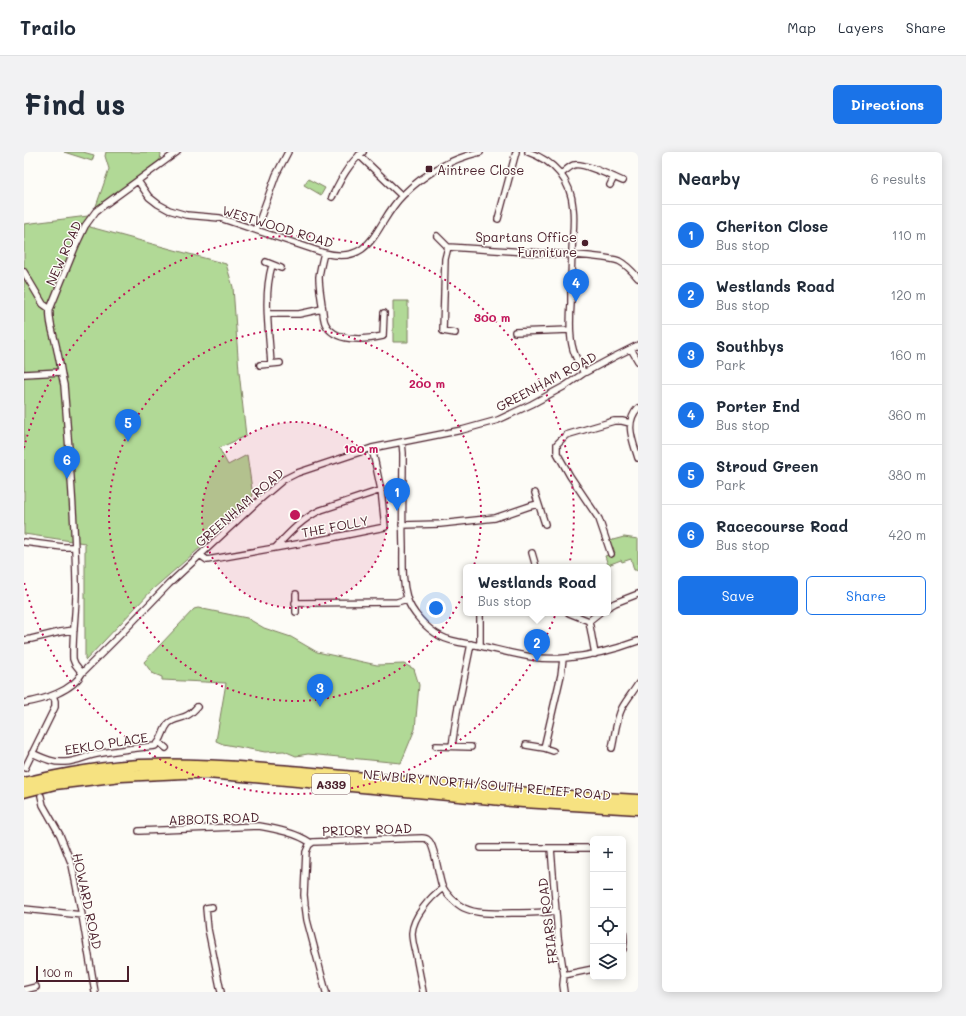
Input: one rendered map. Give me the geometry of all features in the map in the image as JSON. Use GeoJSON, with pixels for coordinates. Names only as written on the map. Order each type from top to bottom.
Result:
{"type":"FeatureCollection","features":[{"type":"Feature","properties":{"kind":"highway","name":"NEWBURY NORTH/SOUTH RELIEF ROAD"},"geometry":{"type":"LineString","coordinates":[[24,783],[104,768],[179,764],[328,774],[505,792],[638,800]]}},
{"type":"Feature","properties":{"kind":"highway","name":"NEWBURY NORTH/SOUTH RELIEF ROAD"},"geometry":{"type":"LineString","coordinates":[[24,792],[55,784],[121,776],[160,773],[207,773],[523,802],[638,809]]}},
{"type":"Feature","properties":{"kind":"street","name":"NEW ROAD"},"geometry":{"type":"LineString","coordinates":[[50,309],[76,245],[85,226],[96,211],[138,181],[169,154],[177,152]]}},
{"type":"Feature","properties":{"kind":"street"},"geometry":{"type":"LineString","coordinates":[[256,230],[276,176],[288,152]]}},
{"type":"Feature","properties":{"kind":"street","name":"WESTWOOD ROAD"},"geometry":{"type":"LineString","coordinates":[[138,181],[149,197],[169,210],[186,215],[220,218],[333,256],[347,255],[366,247],[385,218],[402,196],[422,178],[457,159],[477,152]]}},
{"type":"Feature","properties":{"kind":"street"},"geometry":{"type":"LineString","coordinates":[[498,219],[516,152]]}},
{"type":"Feature","properties":{"kind":"street"},"geometry":{"type":"LineString","coordinates":[[528,152],[551,164],[561,174],[573,203],[570,330],[572,347],[577,361],[584,373]]}},
{"type":"Feature","properties":{"kind":"street"},"geometry":{"type":"LineString","coordinates":[[332,197],[350,165],[361,154],[402,196]]}},
{"type":"Feature","properties":{"kind":"street"},"geometry":{"type":"LineString","coordinates":[[561,174],[575,164],[592,168],[623,181]]}},
{"type":"Feature","properties":{"kind":"street"},"geometry":{"type":"LineString","coordinates":[[610,186],[614,178]]}},
{"type":"Feature","properties":{"kind":"street"},"geometry":{"type":"LineString","coordinates":[[437,236],[448,247],[602,257],[619,261],[632,271],[638,278]]}},
{"type":"Feature","properties":{"kind":"street"},"geometry":{"type":"LineString","coordinates":[[448,247],[445,259],[443,332],[455,333]]}},
{"type":"Feature","properties":{"kind":"street"},"geometry":{"type":"LineString","coordinates":[[324,253],[319,277],[320,289],[325,323],[331,330],[339,336],[346,338],[374,338],[384,336],[384,313]]}},
{"type":"Feature","properties":{"kind":"street"},"geometry":{"type":"LineString","coordinates":[[271,364],[268,314],[269,264],[281,268]]}},
{"type":"Feature","properties":{"kind":"street"},"geometry":{"type":"LineString","coordinates":[[24,272],[43,304],[50,309],[49,318],[57,347],[64,385],[75,547],[76,585],[73,659],[82,673]]}},
{"type":"Feature","properties":{"kind":"street"},"geometry":{"type":"LineString","coordinates":[[268,314],[299,314],[322,309]]}},
{"type":"Feature","properties":{"kind":"street"},"geometry":{"type":"LineString","coordinates":[[515,332],[570,330]]}},
{"type":"Feature","properties":{"kind":"street","name":"GREENHAM ROAD"},"geometry":{"type":"LineString","coordinates":[[24,703],[53,696],[80,678],[82,673],[158,594],[256,503],[284,480],[297,473],[372,448],[462,430],[498,420],[532,404],[565,386],[584,373],[638,345]]}},
{"type":"Feature","properties":{"kind":"street"},"geometry":{"type":"LineString","coordinates":[[631,349],[638,362]]}},
{"type":"Feature","properties":{"kind":"street"},"geometry":{"type":"LineString","coordinates":[[260,365],[280,363]]}},
{"type":"Feature","properties":{"kind":"street"},"geometry":{"type":"LineString","coordinates":[[24,374],[61,372]]}},
{"type":"Feature","properties":{"kind":"street"},"geometry":{"type":"LineString","coordinates":[[638,408],[632,416],[630,423],[630,433],[638,458]]}},
{"type":"Feature","properties":{"kind":"street"},"geometry":{"type":"LineString","coordinates":[[610,554],[599,519],[570,476],[557,453],[557,444],[566,435],[614,421],[630,423]]}},
{"type":"Feature","properties":{"kind":"street"},"geometry":{"type":"LineString","coordinates":[[402,442],[404,584],[407,599],[415,613],[423,623],[436,634],[450,640],[537,658],[563,658],[595,654],[638,641]]}},
{"type":"Feature","properties":{"kind":"street","name":"THE FOLLY"},"geometry":{"type":"LineString","coordinates":[[200,555],[207,560],[385,527],[381,490],[372,448]]}},
{"type":"Feature","properties":{"kind":"street","name":"THE FOLLY"},"geometry":{"type":"LineString","coordinates":[[276,548],[288,534],[312,514],[381,490]]}},
{"type":"Feature","properties":{"kind":"street"},"geometry":{"type":"LineString","coordinates":[[535,493],[545,524]]}},
{"type":"Feature","properties":{"kind":"street"},"geometry":{"type":"LineString","coordinates":[[402,525],[440,524],[495,518],[538,504]]}},
{"type":"Feature","properties":{"kind":"street"},"geometry":{"type":"LineString","coordinates":[[24,542],[75,547]]}},
{"type":"Feature","properties":{"kind":"street"},"geometry":{"type":"LineString","coordinates":[[532,553],[535,564]]}},
{"type":"Feature","properties":{"kind":"street"},"geometry":{"type":"LineString","coordinates":[[296,594],[296,612]]}},
{"type":"Feature","properties":{"kind":"street"},"geometry":{"type":"LineString","coordinates":[[611,605],[638,594]]}},
{"type":"Feature","properties":{"kind":"street"},"geometry":{"type":"LineString","coordinates":[[296,603],[397,602],[407,599]]}},
{"type":"Feature","properties":{"kind":"street"},"geometry":{"type":"LineString","coordinates":[[480,616],[480,646]]}},
{"type":"Feature","properties":{"kind":"street"},"geometry":{"type":"LineString","coordinates":[[577,616],[589,621]]}},
{"type":"Feature","properties":{"kind":"street"},"geometry":{"type":"LineString","coordinates":[[589,621],[595,616]]}},
{"type":"Feature","properties":{"kind":"street"},"geometry":{"type":"LineString","coordinates":[[589,621],[595,654]]}},
{"type":"Feature","properties":{"kind":"street"},"geometry":{"type":"LineString","coordinates":[[24,640],[74,630]]}},
{"type":"Feature","properties":{"kind":"street"},"geometry":{"type":"LineString","coordinates":[[452,746],[457,712],[471,644]]}},
{"type":"Feature","properties":{"kind":"street"},"geometry":{"type":"LineString","coordinates":[[544,748],[561,675],[563,658]]}},
{"type":"Feature","properties":{"kind":"street"},"geometry":{"type":"LineString","coordinates":[[612,748],[621,710],[638,684]]}},
{"type":"Feature","properties":{"kind":"street"},"geometry":{"type":"LineString","coordinates":[[25,768],[55,707],[53,696]]}},
{"type":"Feature","properties":{"kind":"street","name":"EEKLO PLACE"},"geometry":{"type":"LineString","coordinates":[[32,753],[44,759],[64,762],[77,760],[95,754],[155,746],[162,739],[167,725],[170,722],[187,716],[197,707]]}},
{"type":"Feature","properties":{"kind":"street","name":"EEKLO PLACE"},"geometry":{"type":"LineString","coordinates":[[159,742],[166,748]]}},
{"type":"Feature","properties":{"kind":"street"},"geometry":{"type":"LineString","coordinates":[[526,745],[544,748],[554,752]]}},
{"type":"Feature","properties":{"kind":"street"},"geometry":{"type":"LineString","coordinates":[[436,746],[471,747]]}},
{"type":"Feature","properties":{"kind":"street","name":"HOWARD ROAD"},"geometry":{"type":"LineString","coordinates":[[41,796],[43,805],[60,836],[72,865],[95,992]]}},
{"type":"Feature","properties":{"kind":"street","name":"ABBOTS ROAD"},"geometry":{"type":"LineString","coordinates":[[139,832],[259,826],[278,830],[311,843]]}},
{"type":"Feature","properties":{"kind":"street","name":"PRIORY ROAD"},"geometry":{"type":"LineString","coordinates":[[326,992],[307,920],[305,906],[304,895],[306,852],[311,843],[425,838],[430,841],[433,847],[439,877],[443,888],[463,907],[487,913],[555,911]]}},
{"type":"Feature","properties":{"kind":"street"},"geometry":{"type":"LineString","coordinates":[[482,848],[590,848]]}},
{"type":"Feature","properties":{"kind":"street","name":"FRIARS ROAD"},"geometry":{"type":"LineString","coordinates":[[551,848],[555,911],[564,975],[564,992]]}},
{"type":"Feature","properties":{"kind":"street"},"geometry":{"type":"LineString","coordinates":[[423,992],[413,939],[413,929],[423,908],[432,897],[443,888]]}},
{"type":"Feature","properties":{"kind":"street"},"geometry":{"type":"LineString","coordinates":[[212,907],[206,908],[207,921],[221,992]]}},
{"type":"Feature","properties":{"kind":"street"},"geometry":{"type":"LineString","coordinates":[[24,909],[82,915]]}},
{"type":"Feature","properties":{"kind":"street"},"geometry":{"type":"LineString","coordinates":[[564,975],[590,970]]}},
{"type":"Feature","properties":{"kind":"street"},"geometry":{"type":"LineString","coordinates":[[24,990],[36,987]]}},
{"type":"Feature","properties":{"kind":"green space"},"geometry":{"type":"Polygon","coordinates":[[[64,152],[83,152],[94,155],[92,161],[64,152]]]}},
{"type":"Feature","properties":{"kind":"green space"},"geometry":{"type":"Polygon","coordinates":[[[106,152],[160,152],[161,154],[160,160],[95,209],[109,169],[105,156],[106,152]]]}},
{"type":"Feature","properties":{"kind":"green space"},"geometry":{"type":"Polygon","coordinates":[[[308,179],[325,188],[321,195],[304,185],[308,179]]]}},
{"type":"Feature","properties":{"kind":"green space"},"geometry":{"type":"Polygon","coordinates":[[[88,216],[90,227],[226,264],[233,287],[239,371],[246,436],[219,448],[228,465],[247,455],[253,496],[209,540],[153,589],[86,660],[85,543],[24,534],[24,224],[88,216]]]}},
{"type":"Feature","properties":{"kind":"green space"},"geometry":{"type":"Polygon","coordinates":[[[393,301],[408,301],[408,342],[393,342],[393,301]]]}},
{"type":"Feature","properties":{"kind":"green space"},"geometry":{"type":"Polygon","coordinates":[[[624,537],[638,539],[638,571],[634,570],[631,559],[608,564],[605,556],[615,553],[613,547],[611,548],[609,541],[624,537]]]}},
{"type":"Feature","properties":{"kind":"green space"},"geometry":{"type":"Polygon","coordinates":[[[198,608],[247,618],[264,628],[291,637],[317,652],[377,665],[404,664],[414,669],[419,685],[415,729],[401,763],[308,754],[296,756],[284,751],[265,752],[223,744],[216,741],[226,683],[162,680],[162,677],[152,673],[144,662],[194,609],[198,608]]]}},
{"type":"Feature","properties":{"kind":"place","name":"Aintree Close"},"geometry":{"type":"Point","coordinates":[429,169]}},
{"type":"Feature","properties":{"kind":"place","name":"Spartans Office Furniture"},"geometry":{"type":"Point","coordinates":[585,243]}},
{"type":"Feature","properties":{"kind":"place","name":"Porter End"},"geometry":{"type":"Point","coordinates":[576,302]}},
{"type":"Feature","properties":{"kind":"place","name":"Stroud Green"},"geometry":{"type":"Point","coordinates":[128,442]}},
{"type":"Feature","properties":{"kind":"place","name":"Racecourse Road"},"geometry":{"type":"Point","coordinates":[67,479]}},
{"type":"Feature","properties":{"kind":"place","name":"Cheriton Close"},"geometry":{"type":"Point","coordinates":[397,511]}},
{"type":"Feature","properties":{"kind":"place","name":"Westlands Road"},"geometry":{"type":"Point","coordinates":[537,662]}},
{"type":"Feature","properties":{"kind":"place","name":"Southbys"},"geometry":{"type":"Point","coordinates":[320,707]}}]}
